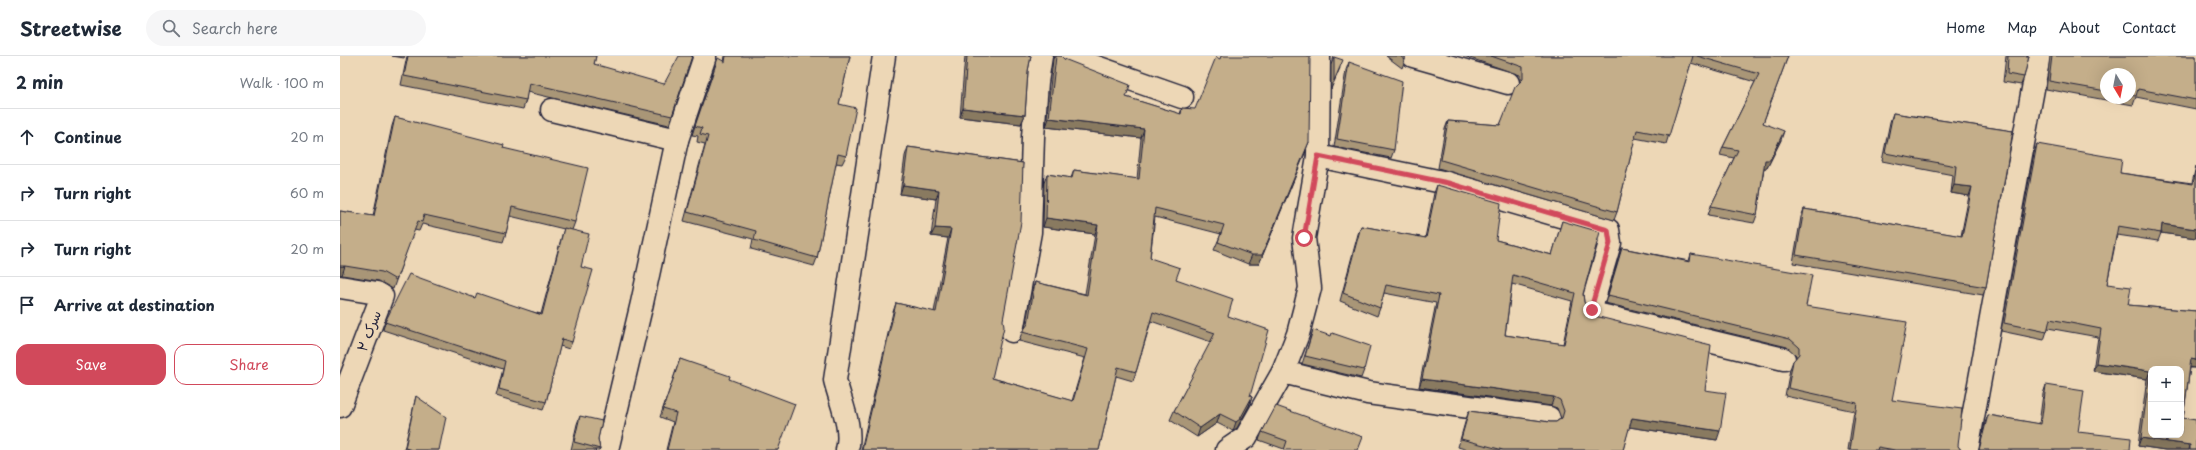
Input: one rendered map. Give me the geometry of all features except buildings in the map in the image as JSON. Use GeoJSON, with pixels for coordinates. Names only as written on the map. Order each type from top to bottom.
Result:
{"type":"FeatureCollection","features":[{"type":"Feature","properties":{"kind":"street"},"geometry":{"type":"LineString","coordinates":[[607,450],[642,303],[677,140],[705,56]]}},
{"type":"Feature","properties":{"kind":"street"},"geometry":{"type":"LineString","coordinates":[[847,450],[849,440],[848,430],[835,380],[884,56]]}},
{"type":"Feature","properties":{"kind":"street"},"geometry":{"type":"LineString","coordinates":[[1012,331],[1030,232],[1033,137],[1037,82],[1041,56]]}},
{"type":"Feature","properties":{"kind":"street"},"geometry":{"type":"LineString","coordinates":[[1065,56],[1182,97]]}},
{"type":"Feature","properties":{"kind":"street"},"geometry":{"type":"LineString","coordinates":[[1227,450],[1246,437],[1282,372],[1298,334],[1310,288],[1304,238],[1318,156],[1319,56]]}},
{"type":"Feature","properties":{"kind":"street"},"geometry":{"type":"LineString","coordinates":[[1413,56],[1508,84]]}},
{"type":"Feature","properties":{"kind":"street"},"geometry":{"type":"LineString","coordinates":[[1967,450],[2039,56]]}},
{"type":"Feature","properties":{"kind":"street"},"geometry":{"type":"LineString","coordinates":[[552,110],[677,140]]}},
{"type":"Feature","properties":{"kind":"street"},"geometry":{"type":"LineString","coordinates":[[1318,156],[1448,183],[1608,230],[1610,243],[1592,305],[1596,314],[1784,359]]}},
{"type":"Feature","properties":{"kind":"street","name":"سرک ۲"},"geometry":{"type":"LineString","coordinates":[[340,287],[377,293],[382,296],[340,406]]}},
{"type":"Feature","properties":{"kind":"street"},"geometry":{"type":"LineString","coordinates":[[1282,372],[1368,393],[1549,418]]}},
{"type":"Feature","properties":{"kind":"route"},"geometry":{"type":"LineString","coordinates":[[1304,238],[1318,156],[1448,183],[1608,230],[1610,243],[1592,305],[1592,310]]}}]}
